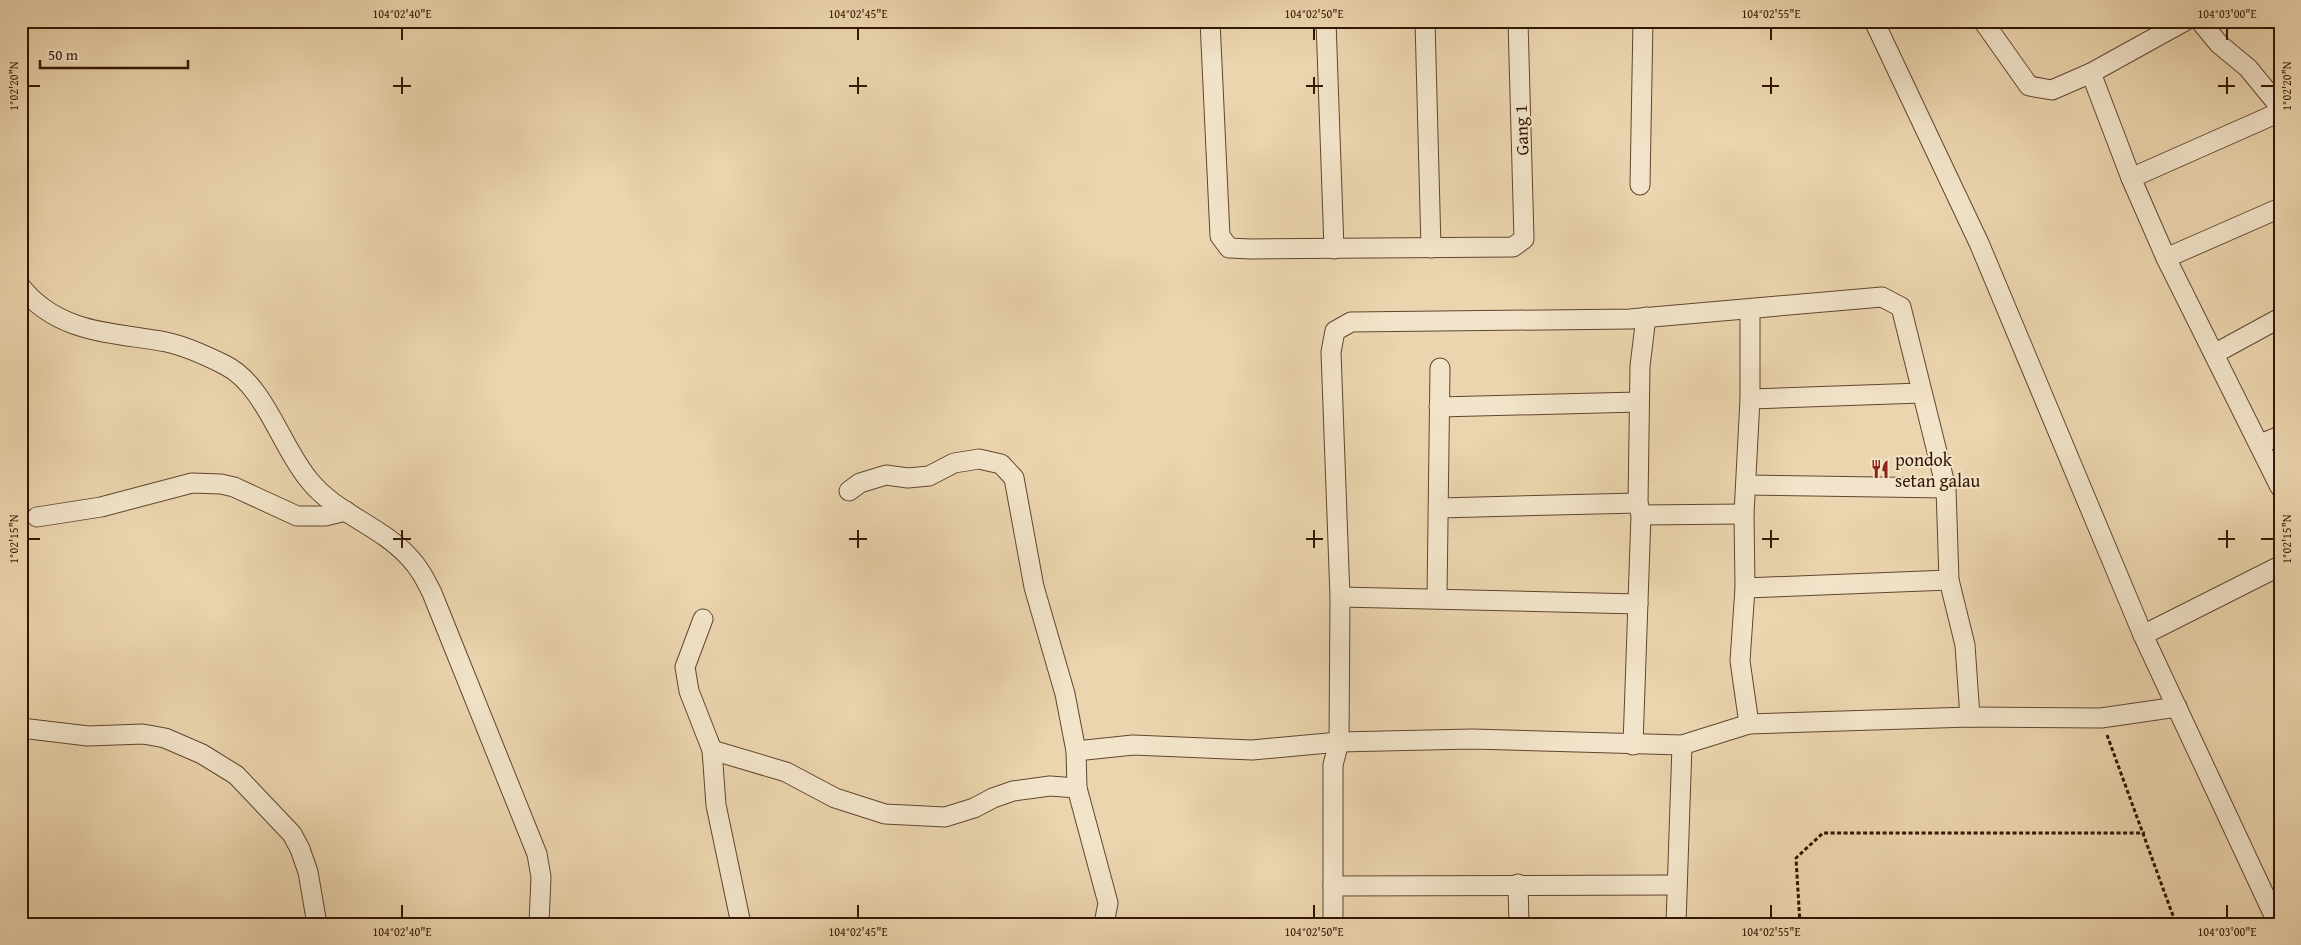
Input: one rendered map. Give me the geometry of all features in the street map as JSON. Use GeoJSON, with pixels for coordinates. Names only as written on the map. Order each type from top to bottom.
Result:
{"type":"FeatureCollection","features":[{"type":"Feature","properties":{"kind":"street"},"geometry":{"type":"LineString","coordinates":[[1210,21],[1220,236],[1229,248],[1334,249],[1431,248],[1425,21]]}},
{"type":"Feature","properties":{"kind":"street"},"geometry":{"type":"LineString","coordinates":[[1326,21],[1334,249]]}},
{"type":"Feature","properties":{"kind":"street","name":"Gang 1"},"geometry":{"type":"LineString","coordinates":[[1431,248],[1513,248],[1524,239],[1518,21]]}},
{"type":"Feature","properties":{"kind":"street"},"geometry":{"type":"LineString","coordinates":[[1640,184],[1643,21]]}},
{"type":"Feature","properties":{"kind":"street"},"geometry":{"type":"LineString","coordinates":[[1874,21],[1979,243],[2143,635],[2278,924]]}},
{"type":"Feature","properties":{"kind":"street"},"geometry":{"type":"LineString","coordinates":[[1983,21],[2029,86],[2052,90],[2091,73],[2185,21]]}},
{"type":"Feature","properties":{"kind":"street"},"geometry":{"type":"LineString","coordinates":[[2200,21],[2219,44],[2248,68],[2280,107]]}},
{"type":"Feature","properties":{"kind":"street"},"geometry":{"type":"LineString","coordinates":[[2091,73],[2131,178],[2166,258],[2280,487]]}},
{"type":"Feature","properties":{"kind":"street"},"geometry":{"type":"LineString","coordinates":[[2131,178],[2280,112]]}},
{"type":"Feature","properties":{"kind":"street"},"geometry":{"type":"LineString","coordinates":[[2166,258],[2280,208]]}},
{"type":"Feature","properties":{"kind":"street"},"geometry":{"type":"LineString","coordinates":[[21,288],[54,315],[72,325],[96,332],[168,342],[228,367],[248,383],[309,481],[346,511],[407,554],[420,570],[432,593],[537,854],[541,877],[539,924]]}},
{"type":"Feature","properties":{"kind":"street"},"geometry":{"type":"LineString","coordinates":[[1333,924],[1333,765],[1339,742],[1340,597],[1331,352],[1335,331],[1351,322],[1646,317],[1882,297],[1900,306],[1946,488],[1949,580],[1965,645],[1970,717]]}},
{"type":"Feature","properties":{"kind":"street"},"geometry":{"type":"LineString","coordinates":[[1749,724],[1740,661],[1745,588],[1744,514],[1750,399],[1750,308]]}},
{"type":"Feature","properties":{"kind":"street"},"geometry":{"type":"LineString","coordinates":[[1633,745],[1640,509],[1639,402],[1646,317]]}},
{"type":"Feature","properties":{"kind":"street"},"geometry":{"type":"LineString","coordinates":[[2214,354],[2280,318]]}},
{"type":"Feature","properties":{"kind":"street"},"geometry":{"type":"LineString","coordinates":[[1437,598],[1440,368]]}},
{"type":"Feature","properties":{"kind":"street"},"geometry":{"type":"LineString","coordinates":[[1750,399],[1921,393]]}},
{"type":"Feature","properties":{"kind":"street"},"geometry":{"type":"LineString","coordinates":[[1439,407],[1639,402]]}},
{"type":"Feature","properties":{"kind":"street"},"geometry":{"type":"LineString","coordinates":[[2260,444],[2280,436]]}},
{"type":"Feature","properties":{"kind":"street"},"geometry":{"type":"LineString","coordinates":[[849,491],[860,483],[886,475],[908,478],[929,476],[954,463],[979,459],[1001,464],[1014,478],[1034,587],[1065,694],[1076,751],[1078,788],[1108,903],[1104,924]]}},
{"type":"Feature","properties":{"kind":"street"},"geometry":{"type":"LineString","coordinates":[[37,517],[101,506],[192,483],[221,484],[234,487],[298,516],[325,516],[346,511]]}},
{"type":"Feature","properties":{"kind":"street"},"geometry":{"type":"LineString","coordinates":[[1746,485],[1946,488]]}},
{"type":"Feature","properties":{"kind":"street"},"geometry":{"type":"LineString","coordinates":[[1439,508],[1640,509],[1744,514]]}},
{"type":"Feature","properties":{"kind":"street"},"geometry":{"type":"LineString","coordinates":[[2143,635],[2280,566]]}},
{"type":"Feature","properties":{"kind":"street"},"geometry":{"type":"LineString","coordinates":[[1745,588],[1949,580]]}},
{"type":"Feature","properties":{"kind":"street"},"geometry":{"type":"LineString","coordinates":[[1340,597],[1638,604]]}},
{"type":"Feature","properties":{"kind":"street"},"geometry":{"type":"LineString","coordinates":[[703,620],[685,667],[689,691],[712,750],[716,805],[741,924]]}},
{"type":"Feature","properties":{"kind":"street"},"geometry":{"type":"LineString","coordinates":[[1076,751],[1133,745],[1276,749],[1339,742],[1472,738],[1633,745],[1682,745],[1749,724],[1970,717],[2100,718],[2177,707]]}},
{"type":"Feature","properties":{"kind":"street"},"geometry":{"type":"LineString","coordinates":[[21,728],[88,736],[143,734],[166,738],[202,754],[236,775],[281,820],[300,850],[308,872],[318,924]]}},
{"type":"Feature","properties":{"kind":"street"},"geometry":{"type":"LineString","coordinates":[[1676,924],[1682,745]]}},
{"type":"Feature","properties":{"kind":"street"},"geometry":{"type":"LineString","coordinates":[[712,750],[786,772],[835,798],[885,814],[945,817],[974,808],[993,798],[1013,791],[1050,786],[1078,788]]}},
{"type":"Feature","properties":{"kind":"street"},"geometry":{"type":"LineString","coordinates":[[1518,884],[1519,924]]}},
{"type":"Feature","properties":{"kind":"street"},"geometry":{"type":"LineString","coordinates":[[1333,886],[1676,885]]}},
{"type":"Feature","properties":{"kind":"path"},"geometry":{"type":"LineString","coordinates":[[2100,718],[2144,832],[2176,924]]}},
{"type":"Feature","properties":{"kind":"path"},"geometry":{"type":"LineString","coordinates":[[1800,924],[1796,858],[1823,832],[2144,832]]}},
{"type":"Feature","properties":{"kind":"place","name":"pondok setan galau"},"geometry":{"type":"Point","coordinates":[1880,469]}}]}
